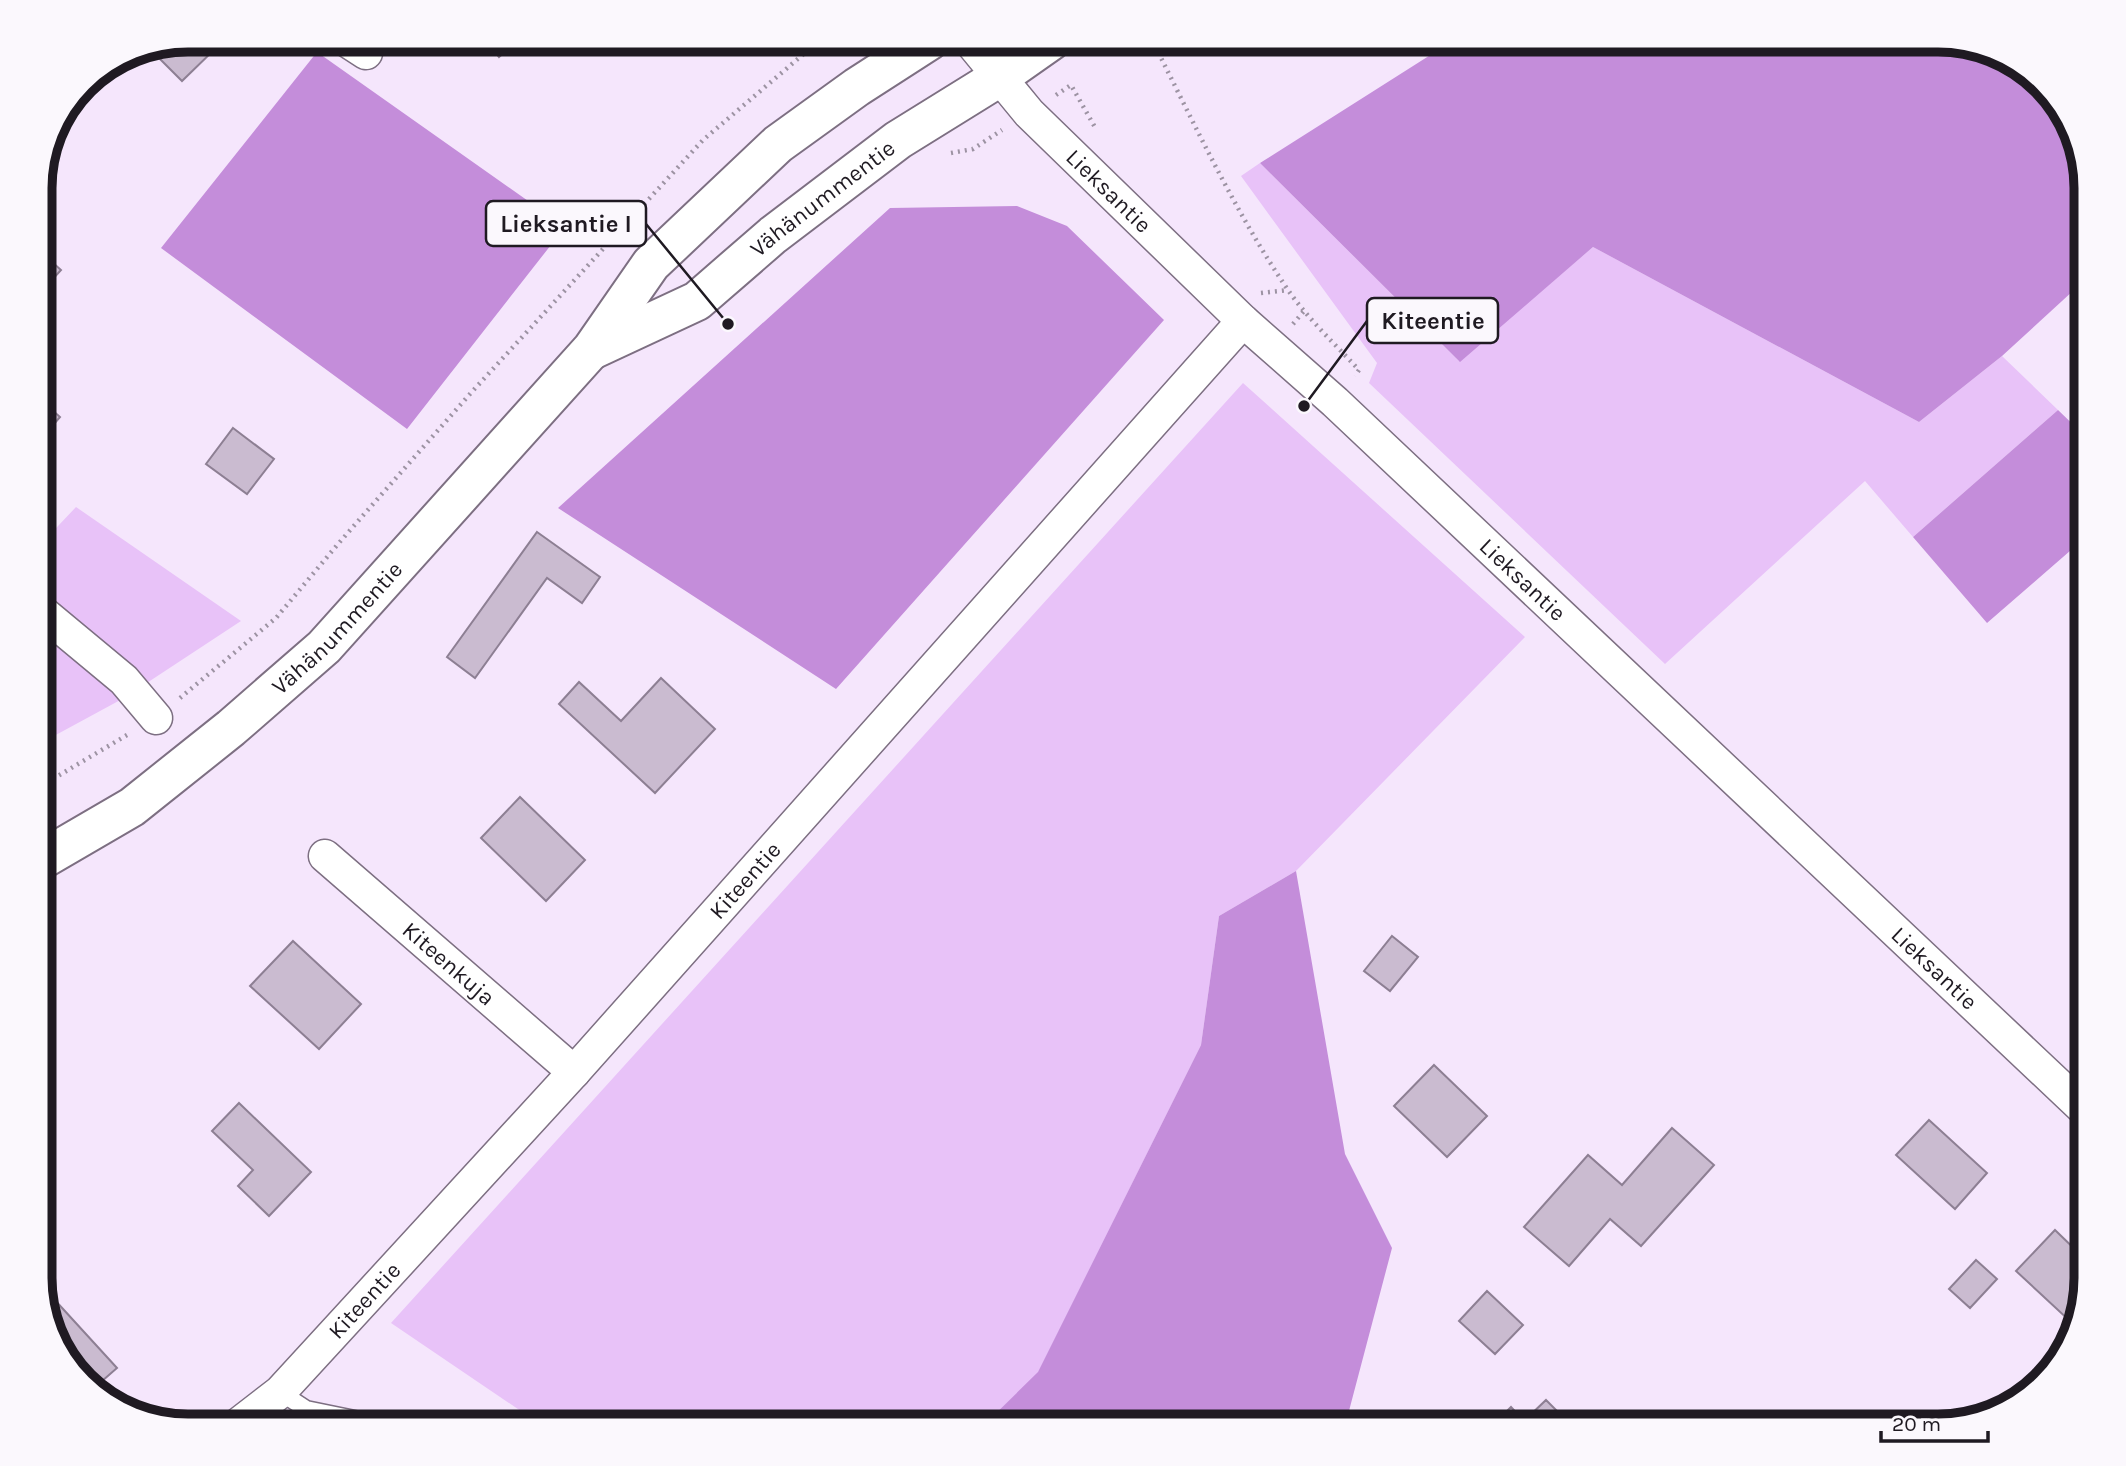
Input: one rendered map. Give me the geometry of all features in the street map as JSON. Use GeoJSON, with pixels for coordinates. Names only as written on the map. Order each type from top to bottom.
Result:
{"type":"FeatureCollection","features":[{"type":"Feature","properties":{"kind":"main road","name":"Vähänummentie"},"geometry":{"type":"LineString","coordinates":[[53,853],[132,807],[231,728],[324,646],[592,349],[651,264],[778,145],[857,87],[910,53]]}},
{"type":"Feature","properties":{"kind":"main road","name":"Vähänummentie"},"geometry":{"type":"LineString","coordinates":[[592,349],[697,301],[773,235],[898,140],[1034,53]]}},
{"type":"Feature","properties":{"kind":"street","name":"Lieksantie"},"geometry":{"type":"LineString","coordinates":[[979,53],[1029,113],[1243,321],[1335,402],[2074,1100]]}},
{"type":"Feature","properties":{"kind":"street","name":"Kiteentie"},"geometry":{"type":"LineString","coordinates":[[252,1414],[280,1392],[574,1072],[1243,321]]}},
{"type":"Feature","properties":{"kind":"street"},"geometry":{"type":"LineString","coordinates":[[53,621],[124,680],[156,718]]}},
{"type":"Feature","properties":{"kind":"street","name":"Kiteenkuja"},"geometry":{"type":"LineString","coordinates":[[324,856],[574,1072]]}},
{"type":"Feature","properties":{"kind":"lane"},"geometry":{"type":"LineString","coordinates":[[280,1392],[306,1409],[330,1414]]}},
{"type":"Feature","properties":{"kind":"path"},"geometry":{"type":"LineString","coordinates":[[1159,52],[1222,179],[1288,290],[1359,370],[1335,402]]}},
{"type":"Feature","properties":{"kind":"path"},"geometry":{"type":"LineString","coordinates":[[53,779],[156,718],[276,618],[469,396],[704,140],[805,53]]}},
{"type":"Feature","properties":{"kind":"shaded area"},"geometry":{"type":"Polygon","coordinates":[[[1435,52],[1955,54],[1973,57],[2013,75],[2040,99],[2051,113],[2069,153],[2072,171],[2074,290],[2002,356],[1919,422],[1593,247],[1460,362],[1260,163],[1435,52]]]}},
{"type":"Feature","properties":{"kind":"shaded area"},"geometry":{"type":"Polygon","coordinates":[[[316,53],[565,227],[407,429],[161,248],[316,53]]]}},
{"type":"Feature","properties":{"kind":"shaded area"},"geometry":{"type":"Polygon","coordinates":[[[1260,163],[1459,361],[1593,247],[1919,422],[2002,356],[2058,410],[1913,537],[1865,481],[1665,664],[1369,383],[1377,363],[1241,176],[1260,163]]]}},
{"type":"Feature","properties":{"kind":"shaded area"},"geometry":{"type":"Polygon","coordinates":[[[1017,206],[1067,226],[1164,320],[836,689],[558,508],[890,208],[1017,206]]]}},
{"type":"Feature","properties":{"kind":"shaded area"},"geometry":{"type":"Polygon","coordinates":[[[1243,383],[1525,637],[1296,871],[1219,916],[1201,1045],[1038,1373],[995,1414],[525,1414],[391,1323],[1243,383]]]}},
{"type":"Feature","properties":{"kind":"shaded area"},"geometry":{"type":"Polygon","coordinates":[[[2058,410],[2074,425],[2074,547],[1987,623],[1913,537],[2058,410]]]}},
{"type":"Feature","properties":{"kind":"shaded area"},"geometry":{"type":"Polygon","coordinates":[[[76,507],[241,621],[124,698],[53,736],[53,531],[76,507]]]}},
{"type":"Feature","properties":{"kind":"shaded area"},"geometry":{"type":"Polygon","coordinates":[[[1296,871],[1345,1154],[1392,1248],[1348,1414],[995,1414],[1038,1372],[1201,1045],[1219,916],[1296,871]]]}},
{"type":"Feature","properties":{"kind":"building"},"geometry":{"type":"Polygon","coordinates":[[[211,53],[182,81],[157,56],[211,53]]]}},
{"type":"Feature","properties":{"kind":"building"},"geometry":{"type":"Polygon","coordinates":[[[53,263],[61,270],[53,279],[53,263]]]}},
{"type":"Feature","properties":{"kind":"building"},"geometry":{"type":"Polygon","coordinates":[[[53,411],[60,417],[53,425],[53,411]]]}},
{"type":"Feature","properties":{"kind":"building"},"geometry":{"type":"Polygon","coordinates":[[[233,428],[274,459],[247,494],[206,464],[233,428]]]}},
{"type":"Feature","properties":{"kind":"building"},"geometry":{"type":"Polygon","coordinates":[[[537,532],[600,577],[582,603],[547,578],[475,678],[447,657],[537,532]]]}},
{"type":"Feature","properties":{"kind":"building"},"geometry":{"type":"Polygon","coordinates":[[[661,678],[715,729],[655,793],[559,704],[579,682],[621,721],[661,678]]]}},
{"type":"Feature","properties":{"kind":"building"},"geometry":{"type":"Polygon","coordinates":[[[520,797],[585,860],[546,901],[481,838],[520,797]]]}},
{"type":"Feature","properties":{"kind":"building"},"geometry":{"type":"Polygon","coordinates":[[[1392,936],[1418,957],[1390,991],[1364,971],[1392,936]]]}},
{"type":"Feature","properties":{"kind":"building"},"geometry":{"type":"Polygon","coordinates":[[[293,941],[361,1004],[319,1049],[250,986],[293,941]]]}},
{"type":"Feature","properties":{"kind":"building"},"geometry":{"type":"Polygon","coordinates":[[[1434,1065],[1487,1116],[1447,1157],[1394,1106],[1434,1065]]]}},
{"type":"Feature","properties":{"kind":"building"},"geometry":{"type":"Polygon","coordinates":[[[239,1103],[311,1172],[269,1216],[238,1186],[253,1170],[212,1131],[239,1103]]]}},
{"type":"Feature","properties":{"kind":"building"},"geometry":{"type":"Polygon","coordinates":[[[1929,1120],[1987,1173],[1955,1209],[1896,1155],[1929,1120]]]}},
{"type":"Feature","properties":{"kind":"building"},"geometry":{"type":"Polygon","coordinates":[[[1672,1128],[1714,1165],[1641,1246],[1610,1219],[1569,1266],[1524,1227],[1588,1155],[1622,1185],[1672,1128]]]}},
{"type":"Feature","properties":{"kind":"building"},"geometry":{"type":"Polygon","coordinates":[[[2055,1230],[2074,1248],[2074,1277],[2067,1318],[2016,1271],[2055,1230]]]}},
{"type":"Feature","properties":{"kind":"building"},"geometry":{"type":"Polygon","coordinates":[[[1976,1260],[1997,1279],[1970,1308],[1949,1289],[1976,1260]]]}},
{"type":"Feature","properties":{"kind":"building"},"geometry":{"type":"Polygon","coordinates":[[[1487,1291],[1523,1325],[1495,1354],[1459,1321],[1487,1291]]]}},
{"type":"Feature","properties":{"kind":"building"},"geometry":{"type":"Polygon","coordinates":[[[55,1300],[117,1368],[101,1382],[86,1367],[67,1338],[55,1300]]]}},
{"type":"Feature","properties":{"kind":"building"},"geometry":{"type":"Polygon","coordinates":[[[1546,1400],[1560,1414],[1531,1414],[1546,1400]]]}},
{"type":"Feature","properties":{"kind":"building"},"geometry":{"type":"Polygon","coordinates":[[[1511,1407],[1518,1414],[1504,1414],[1511,1407]]]}},
{"type":"Feature","properties":{"kind":"place","name":"Lieksantie I"},"geometry":{"type":"Point","coordinates":[728,324]}},
{"type":"Feature","properties":{"kind":"place","name":"Kiteentie"},"geometry":{"type":"Point","coordinates":[1304,406]}}]}
